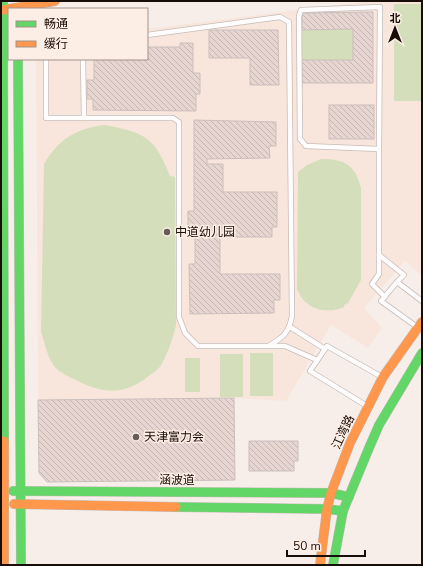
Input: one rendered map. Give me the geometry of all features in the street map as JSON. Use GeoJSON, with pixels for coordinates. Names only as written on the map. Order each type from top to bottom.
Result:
{"type":"FeatureCollection","features":[{"type":"Feature","properties":{"kind":"main road"},"geometry":{"type":"LineString","coordinates":[[4,565],[3,5],[19,5],[55,1]]}},
{"type":"Feature","properties":{"kind":"main road"},"geometry":{"type":"LineString","coordinates":[[18,60],[21,565]]}},
{"type":"Feature","properties":{"kind":"main road","name":"江湾路"},"geometry":{"type":"LineString","coordinates":[[320,565],[327,509],[350,443],[383,378],[420,325]]}},
{"type":"Feature","properties":{"kind":"main road"},"geometry":{"type":"LineString","coordinates":[[333,565],[343,511],[379,425],[422,353]]}},
{"type":"Feature","properties":{"kind":"main road","name":"涵波道"},"geometry":{"type":"LineString","coordinates":[[4,492],[332,493],[349,498]]}},
{"type":"Feature","properties":{"kind":"main road"},"geometry":{"type":"LineString","coordinates":[[4,504],[327,509],[343,511]]}},
{"type":"Feature","properties":{"kind":"lane"},"geometry":{"type":"LineString","coordinates":[[379,149],[306,146],[300,139],[299,16],[301,10],[380,7],[380,274],[372,284],[385,297]]}},
{"type":"Feature","properties":{"kind":"lane"},"geometry":{"type":"LineString","coordinates":[[148,35],[280,17],[289,22],[292,316],[290,327],[282,338],[269,346]]}},
{"type":"Feature","properties":{"kind":"lane"},"geometry":{"type":"LineString","coordinates":[[46,60],[46,118],[172,118],[179,122],[179,317],[185,333],[198,346],[285,346],[317,360]]}},
{"type":"Feature","properties":{"kind":"lane"},"geometry":{"type":"LineString","coordinates":[[83,60],[84,118]]}},
{"type":"Feature","properties":{"kind":"lane"},"geometry":{"type":"LineString","coordinates":[[380,255],[404,275],[381,301],[420,325]]}},
{"type":"Feature","properties":{"kind":"lane"},"geometry":{"type":"LineString","coordinates":[[397,282],[422,300]]}},
{"type":"Feature","properties":{"kind":"lane"},"geometry":{"type":"LineString","coordinates":[[290,327],[325,349]]}},
{"type":"Feature","properties":{"kind":"lane"},"geometry":{"type":"LineString","coordinates":[[368,407],[310,371],[327,346],[383,378]]}},
{"type":"Feature","properties":{"kind":"shaded area","name":"中道幼儿园"},"geometry":{"type":"Polygon","coordinates":[[[368,1],[422,1],[422,271],[419,274],[405,261],[364,308],[382,328],[368,348],[331,325],[286,401],[234,398],[38,400],[36,60],[148,60],[148,29],[368,1]]]}},
{"type":"Feature","properties":{"kind":"green space"},"geometry":{"type":"Polygon","coordinates":[[[394,4],[422,4],[422,101],[394,101],[394,4]]]}},
{"type":"Feature","properties":{"kind":"green space"},"geometry":{"type":"Polygon","coordinates":[[[353,29],[353,60],[302,60],[302,30],[353,29]]]}},
{"type":"Feature","properties":{"kind":"green space"},"geometry":{"type":"Polygon","coordinates":[[[104,125],[129,130],[146,138],[159,153],[170,176],[175,177],[176,325],[172,340],[164,360],[155,372],[133,386],[125,389],[108,391],[90,386],[59,371],[54,366],[50,358],[41,332],[44,164],[56,148],[69,137],[84,129],[104,125]]]}},
{"type":"Feature","properties":{"kind":"green space"},"geometry":{"type":"Polygon","coordinates":[[[321,159],[336,160],[347,164],[355,173],[361,188],[361,280],[348,303],[344,305],[344,307],[335,310],[320,310],[311,306],[304,300],[297,290],[298,172],[307,165],[321,159]]]}},
{"type":"Feature","properties":{"kind":"green space"},"geometry":{"type":"Polygon","coordinates":[[[250,353],[273,353],[273,396],[250,396],[250,353]]]}},
{"type":"Feature","properties":{"kind":"green space"},"geometry":{"type":"Polygon","coordinates":[[[220,354],[243,354],[243,397],[220,397],[220,354]]]}},
{"type":"Feature","properties":{"kind":"green space"},"geometry":{"type":"Polygon","coordinates":[[[185,358],[200,358],[200,392],[185,392],[185,358]]]}},
{"type":"Feature","properties":{"kind":"building"},"geometry":{"type":"Polygon","coordinates":[[[373,12],[373,83],[302,83],[302,60],[353,60],[353,29],[302,30],[302,13],[373,12]]]}},
{"type":"Feature","properties":{"kind":"building"},"geometry":{"type":"Polygon","coordinates":[[[209,30],[278,30],[279,85],[250,85],[250,58],[209,58],[209,30]]]}},
{"type":"Feature","properties":{"kind":"building"},"geometry":{"type":"Polygon","coordinates":[[[180,43],[193,43],[193,73],[200,73],[200,94],[196,94],[196,111],[93,110],[93,99],[87,99],[87,80],[94,80],[94,60],[148,60],[148,47],[180,47],[180,43]]]}},
{"type":"Feature","properties":{"kind":"building"},"geometry":{"type":"Polygon","coordinates":[[[329,105],[374,105],[374,139],[329,139],[329,105]]]}},
{"type":"Feature","properties":{"kind":"building"},"geometry":{"type":"Polygon","coordinates":[[[194,120],[276,122],[276,146],[269,146],[270,158],[207,159],[207,164],[223,164],[223,192],[277,192],[277,227],[272,227],[272,237],[220,237],[220,274],[280,274],[280,300],[274,300],[274,313],[190,314],[189,264],[195,264],[195,235],[188,235],[188,211],[194,211],[194,120]]]}},
{"type":"Feature","properties":{"kind":"building","name":"天津富力会"},"geometry":{"type":"Polygon","coordinates":[[[234,398],[235,480],[47,482],[39,473],[38,400],[234,398]]]}},
{"type":"Feature","properties":{"kind":"building"},"geometry":{"type":"Polygon","coordinates":[[[249,441],[298,441],[298,461],[294,461],[294,471],[249,471],[249,441]]]}},
{"type":"Feature","properties":{"kind":"traffic: fast"},"geometry":{"type":"LineString","coordinates":[[3,1],[4,441]]}},
{"type":"Feature","properties":{"kind":"traffic: fast"},"geometry":{"type":"LineString","coordinates":[[18,60],[21,565]]}},
{"type":"Feature","properties":{"kind":"traffic: fast"},"geometry":{"type":"LineString","coordinates":[[333,565],[343,511],[369,448],[379,425],[422,353]]}},
{"type":"Feature","properties":{"kind":"traffic: fast"},"geometry":{"type":"LineString","coordinates":[[13,491],[331,493],[349,497]]}},
{"type":"Feature","properties":{"kind":"traffic: fast"},"geometry":{"type":"LineString","coordinates":[[176,507],[327,509],[343,511]]}},
{"type":"Feature","properties":{"kind":"traffic: slow"},"geometry":{"type":"LineString","coordinates":[[15,8],[55,1]]}},
{"type":"Feature","properties":{"kind":"traffic: slow"},"geometry":{"type":"LineString","coordinates":[[3,10],[8,9]]}},
{"type":"Feature","properties":{"kind":"traffic: slow"},"geometry":{"type":"LineString","coordinates":[[320,565],[327,509],[331,493],[350,443],[383,377],[422,322]]}},
{"type":"Feature","properties":{"kind":"traffic: slow"},"geometry":{"type":"LineString","coordinates":[[4,441],[4,565]]}},
{"type":"Feature","properties":{"kind":"traffic: slow"},"geometry":{"type":"LineString","coordinates":[[14,504],[176,507]]}},
{"type":"Feature","properties":{"kind":"place","name":"中道幼儿园"},"geometry":{"type":"Point","coordinates":[167,232]}},
{"type":"Feature","properties":{"kind":"place","name":"天津富力会"},"geometry":{"type":"Point","coordinates":[136,437]}}]}
